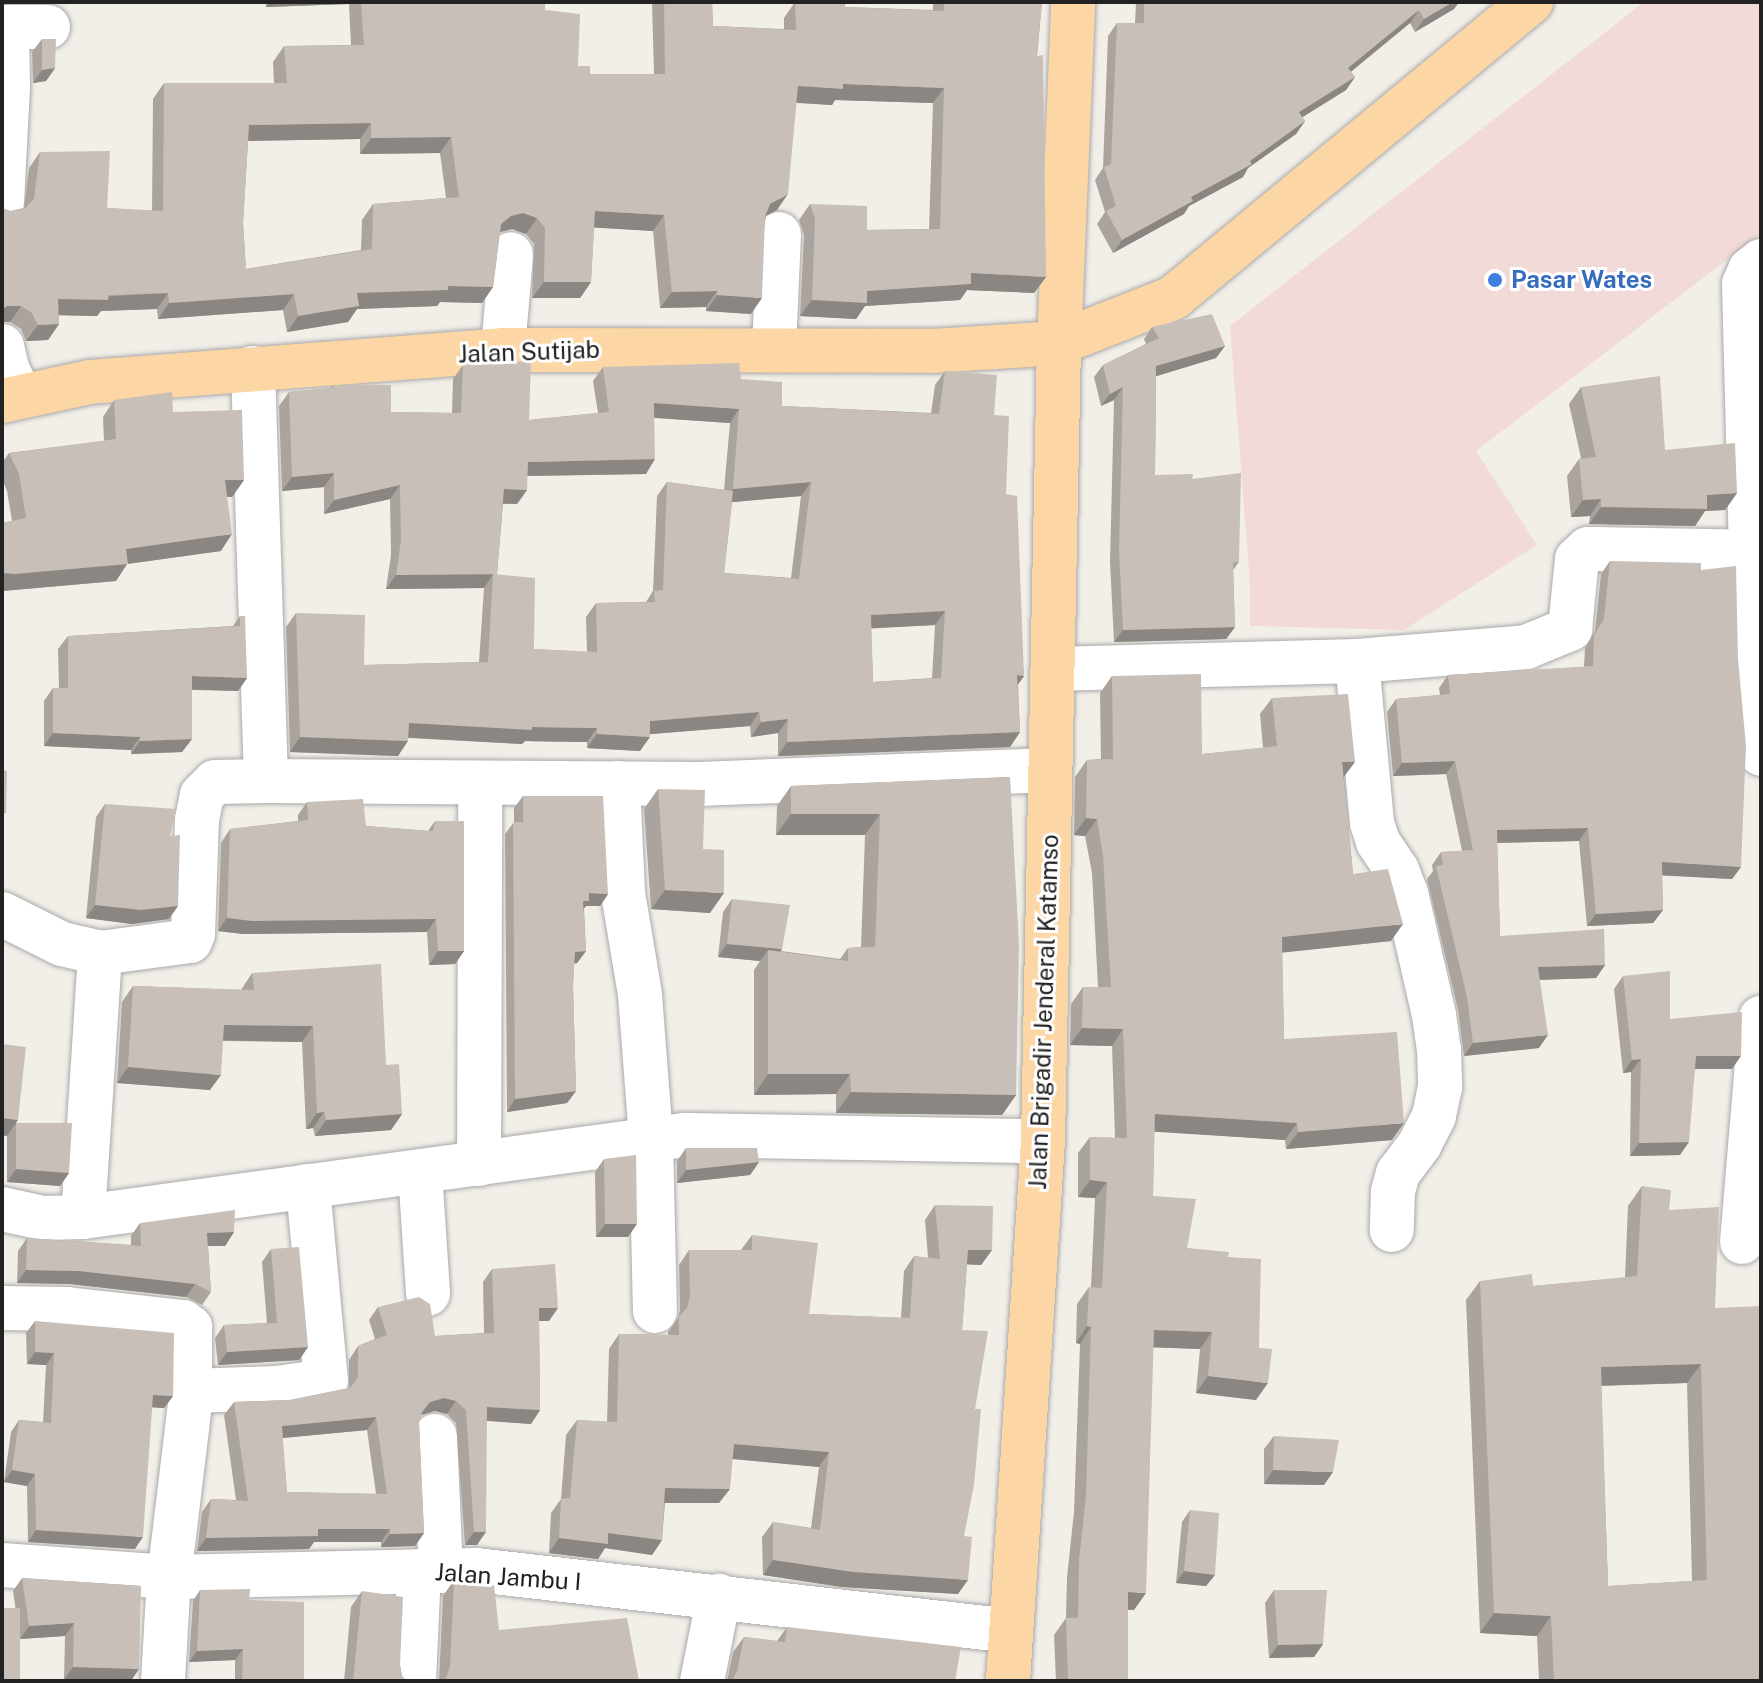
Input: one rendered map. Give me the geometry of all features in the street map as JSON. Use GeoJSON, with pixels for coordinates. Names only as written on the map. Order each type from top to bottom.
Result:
{"type":"FeatureCollection","features":[{"type":"Feature","properties":{"kind":"main road","name":"Jalan Brigadir Jenderal Katamso"},"geometry":{"type":"LineString","coordinates":[[1008,1681],[1043,1141],[1059,343],[1073,2]]}},
{"type":"Feature","properties":{"kind":"main road","name":"Jalan Sutijab"},"geometry":{"type":"LineString","coordinates":[[11,398],[90,382],[503,350],[932,351],[1059,343],[1173,298],[1531,2]]}},
{"type":"Feature","properties":{"kind":"street"},"geometry":{"type":"LineString","coordinates":[[2,202],[8,86],[19,27]]}},
{"type":"Feature","properties":{"kind":"street"},"geometry":{"type":"LineString","coordinates":[[774,349],[779,234]]}},
{"type":"Feature","properties":{"kind":"street"},"geometry":{"type":"LineString","coordinates":[[503,350],[511,254]]}},
{"type":"Feature","properties":{"kind":"street"},"geometry":{"type":"LineString","coordinates":[[1761,261],[1750,270],[1744,284],[1758,552],[1754,670],[1761,754]]}},
{"type":"Feature","properties":{"kind":"street"},"geometry":{"type":"LineString","coordinates":[[2,346],[11,398]]}},
{"type":"Feature","properties":{"kind":"street"},"geometry":{"type":"LineString","coordinates":[[253,368],[266,781]]}},
{"type":"Feature","properties":{"kind":"street"},"geometry":{"type":"LineString","coordinates":[[1053,669],[1357,661],[1526,647],[1570,629],[1577,559],[1588,549],[1758,552]]}},
{"type":"Feature","properties":{"kind":"street"},"geometry":{"type":"LineString","coordinates":[[1357,661],[1372,823],[1378,842],[1397,870],[1406,893],[1439,1050],[1440,1087],[1434,1116],[1398,1173],[1393,1192],[1392,1230]]}},
{"type":"Feature","properties":{"kind":"street"},"geometry":{"type":"LineString","coordinates":[[2,914],[62,944],[100,953],[191,940],[197,820],[202,795],[215,782],[700,784],[1050,770]]}},
{"type":"Feature","properties":{"kind":"street"},"geometry":{"type":"LineString","coordinates":[[479,1164],[480,783]]}},
{"type":"Feature","properties":{"kind":"street"},"geometry":{"type":"LineString","coordinates":[[618,783],[623,893],[640,995],[651,1138],[655,1311]]}},
{"type":"Feature","properties":{"kind":"street"},"geometry":{"type":"LineString","coordinates":[[83,1217],[100,953]]}},
{"type":"Feature","properties":{"kind":"street"},"geometry":{"type":"LineString","coordinates":[[1742,1242],[1761,1018]]}},
{"type":"Feature","properties":{"kind":"street"},"geometry":{"type":"LineString","coordinates":[[2,1209],[43,1218],[83,1217],[651,1138],[714,1133],[1043,1141]]}},
{"type":"Feature","properties":{"kind":"street"},"geometry":{"type":"LineString","coordinates":[[420,1172],[428,1294]]}},
{"type":"Feature","properties":{"kind":"street"},"geometry":{"type":"LineString","coordinates":[[190,1391],[277,1388],[326,1381],[308,1186]]}},
{"type":"Feature","properties":{"kind":"street"},"geometry":{"type":"LineString","coordinates":[[3,1308],[67,1309],[183,1322],[192,1334],[190,1391],[169,1577],[163,1681]]}},
{"type":"Feature","properties":{"kind":"street"},"geometry":{"type":"LineString","coordinates":[[414,1681],[430,1571],[435,1436]]}},
{"type":"Feature","properties":{"kind":"street","name":"Jalan Jambu I"},"geometry":{"type":"LineString","coordinates":[[2,1565],[169,1577],[476,1570],[1011,1631]]}},
{"type":"Feature","properties":{"kind":"street"},"geometry":{"type":"LineString","coordinates":[[702,1681],[719,1596]]}},
{"type":"Feature","properties":{"kind":"shaded area","name":"Pasar Wates"},"geometry":{"type":"Polygon","coordinates":[[[1644,2],[1761,2],[1761,234],[1476,451],[1537,545],[1404,630],[1250,626],[1250,585],[1230,326],[1644,2]]]}},
{"type":"Feature","properties":{"kind":"building"},"geometry":{"type":"Polygon","coordinates":[[[361,2],[545,2],[545,10],[580,14],[578,66],[590,66],[590,74],[665,74],[664,2],[712,2],[713,26],[796,30],[795,2],[845,2],[845,7],[944,11],[944,2],[1042,2],[1037,56],[1043,55],[1046,277],[971,273],[971,284],[867,291],[867,303],[812,300],[815,219],[810,204],[867,206],[867,230],[940,229],[944,88],[843,84],[843,89],[798,86],[788,194],[770,204],[765,217],[762,298],[717,295],[717,291],[672,292],[664,215],[595,211],[591,282],[544,282],[545,228],[537,218],[523,213],[511,216],[501,224],[493,287],[448,286],[448,290],[357,293],[359,306],[298,316],[294,294],[169,303],[168,293],[109,295],[108,300],[58,299],[59,324],[38,325],[32,313],[21,306],[2,309],[2,208],[11,211],[25,208],[34,199],[40,152],[110,151],[107,208],[163,211],[164,83],[287,83],[284,46],[364,45],[361,2]],[[371,123],[249,125],[243,223],[246,269],[372,249],[373,204],[459,197],[451,137],[371,138],[371,123]]]}},
{"type":"Feature","properties":{"kind":"building"},"geometry":{"type":"Polygon","coordinates":[[[1144,2],[1453,2],[1424,19],[1419,10],[1348,68],[1355,77],[1299,112],[1305,121],[1250,161],[1252,164],[1122,240],[1106,211],[1116,206],[1104,167],[1111,164],[1117,23],[1144,23],[1144,2]]]}},
{"type":"Feature","properties":{"kind":"building"},"geometry":{"type":"Polygon","coordinates":[[[42,39],[56,39],[55,68],[42,70],[42,39]]]}},
{"type":"Feature","properties":{"kind":"building"},"geometry":{"type":"Polygon","coordinates":[[[1212,314],[1225,346],[1156,366],[1155,475],[1193,474],[1192,479],[1241,473],[1239,562],[1233,562],[1235,627],[1123,630],[1119,550],[1123,387],[1110,394],[1103,365],[1159,338],[1152,327],[1212,314]]]}},
{"type":"Feature","properties":{"kind":"building"},"geometry":{"type":"Polygon","coordinates":[[[531,361],[529,420],[609,412],[603,367],[739,363],[741,379],[782,382],[782,406],[939,414],[945,371],[997,375],[994,415],[1009,416],[1006,494],[1017,496],[1024,676],[1017,675],[1020,732],[787,742],[788,719],[761,722],[759,712],[650,721],[650,737],[597,734],[597,728],[532,727],[532,730],[409,723],[408,741],[300,737],[296,613],[365,615],[364,665],[488,662],[493,574],[396,575],[401,541],[400,485],[334,500],[334,473],[292,477],[289,392],[333,388],[333,385],[391,385],[391,412],[461,413],[463,365],[531,361]],[[654,403],[655,459],[528,462],[527,490],[504,489],[497,574],[493,574],[535,578],[534,649],[597,652],[596,603],[655,602],[654,591],[663,590],[667,482],[733,491],[724,573],[799,579],[811,482],[733,489],[739,409],[654,403]],[[945,611],[871,615],[873,682],[941,678],[945,611]]]}},
{"type":"Feature","properties":{"kind":"building"},"geometry":{"type":"Polygon","coordinates":[[[1660,376],[1665,450],[1735,443],[1737,493],[1707,495],[1707,509],[1601,507],[1601,499],[1583,500],[1579,459],[1596,457],[1581,387],[1660,376]]]}},
{"type":"Feature","properties":{"kind":"building"},"geometry":{"type":"Polygon","coordinates":[[[172,392],[173,412],[242,410],[244,480],[225,480],[232,534],[126,549],[128,564],[2,573],[2,523],[26,518],[19,474],[9,453],[116,439],[114,400],[172,392]]]}},
{"type":"Feature","properties":{"kind":"building"},"geometry":{"type":"Polygon","coordinates":[[[1610,561],[1701,563],[1701,570],[1736,566],[1738,659],[1746,746],[1741,867],[1662,862],[1663,910],[1596,914],[1588,828],[1497,830],[1500,936],[1604,929],[1605,965],[1538,967],[1548,1035],[1473,1043],[1467,997],[1436,866],[1443,865],[1441,852],[1473,850],[1455,761],[1402,763],[1396,699],[1450,694],[1448,675],[1593,666],[1594,635],[1604,619],[1610,561]]]}},
{"type":"Feature","properties":{"kind":"building"},"geometry":{"type":"Polygon","coordinates":[[[240,616],[245,616],[247,678],[192,676],[192,739],[140,741],[140,737],[53,733],[53,688],[68,688],[68,636],[240,626],[240,616]]]}},
{"type":"Feature","properties":{"kind":"building"},"geometry":{"type":"Polygon","coordinates":[[[1201,674],[1202,754],[1277,746],[1272,698],[1348,694],[1355,762],[1342,762],[1353,874],[1388,869],[1403,924],[1282,937],[1284,1039],[1397,1032],[1404,1123],[1298,1132],[1297,1123],[1155,1114],[1153,1196],[1196,1199],[1187,1248],[1229,1252],[1228,1257],[1261,1259],[1259,1348],[1272,1349],[1268,1383],[1208,1376],[1212,1332],[1154,1330],[1146,1593],[1128,1592],[1128,1681],[1068,1681],[1066,1618],[1078,1618],[1079,1560],[1086,1496],[1091,1327],[1087,1326],[1089,1287],[1102,1288],[1107,1182],[1090,1180],[1090,1137],[1127,1138],[1123,1029],[1082,1028],[1083,987],[1111,987],[1103,856],[1097,819],[1086,818],[1087,760],[1113,759],[1112,676],[1201,674]]]}},
{"type":"Feature","properties":{"kind":"building"},"geometry":{"type":"Polygon","coordinates":[[[2,770],[7,771],[6,813],[2,813],[2,770]]]}},
{"type":"Feature","properties":{"kind":"building"},"geometry":{"type":"Polygon","coordinates":[[[1010,777],[1019,944],[1016,1095],[851,1092],[850,1074],[768,1074],[768,950],[848,961],[848,948],[875,947],[880,814],[791,814],[791,786],[1010,777]]]}},
{"type":"Feature","properties":{"kind":"building"},"geometry":{"type":"Polygon","coordinates":[[[658,789],[705,790],[703,849],[724,850],[724,893],[665,890],[658,789]]]}},
{"type":"Feature","properties":{"kind":"building"},"geometry":{"type":"Polygon","coordinates":[[[523,796],[603,796],[608,894],[589,893],[589,901],[583,901],[586,951],[575,952],[573,987],[576,1091],[515,1099],[513,822],[523,822],[523,796]]]}},
{"type":"Feature","properties":{"kind":"building"},"geometry":{"type":"Polygon","coordinates":[[[363,799],[366,826],[433,831],[435,821],[464,821],[464,951],[438,951],[436,919],[252,921],[227,918],[230,829],[308,820],[307,802],[363,799]]]}},
{"type":"Feature","properties":{"kind":"building"},"geometry":{"type":"Polygon","coordinates":[[[105,804],[176,809],[170,836],[180,835],[178,906],[141,910],[95,905],[105,804]]]}},
{"type":"Feature","properties":{"kind":"building"},"geometry":{"type":"Polygon","coordinates":[[[732,899],[790,905],[782,949],[727,944],[732,899]]]}},
{"type":"Feature","properties":{"kind":"building"},"geometry":{"type":"Polygon","coordinates":[[[381,964],[386,1065],[399,1064],[402,1114],[326,1120],[324,1112],[317,1113],[313,1026],[224,1025],[221,1075],[128,1067],[133,986],[254,990],[252,973],[381,964]]]}},
{"type":"Feature","properties":{"kind":"building"},"geometry":{"type":"Polygon","coordinates":[[[1670,971],[1670,1019],[1742,1012],[1741,1056],[1696,1056],[1689,1142],[1639,1143],[1641,1059],[1632,1060],[1623,976],[1670,971]]]}},
{"type":"Feature","properties":{"kind":"building"},"geometry":{"type":"Polygon","coordinates":[[[2,1044],[26,1047],[18,1120],[2,1118],[2,1044]]]}},
{"type":"Feature","properties":{"kind":"building"},"geometry":{"type":"Polygon","coordinates":[[[16,1123],[72,1123],[69,1173],[16,1169],[16,1123]]]}},
{"type":"Feature","properties":{"kind":"building"},"geometry":{"type":"Polygon","coordinates":[[[686,1148],[757,1148],[759,1162],[686,1170],[686,1148]]]}},
{"type":"Feature","properties":{"kind":"building"},"geometry":{"type":"Polygon","coordinates":[[[636,1155],[637,1224],[605,1224],[604,1159],[636,1155]]]}},
{"type":"Feature","properties":{"kind":"building"},"geometry":{"type":"Polygon","coordinates":[[[1642,1186],[1671,1190],[1669,1210],[1719,1207],[1715,1308],[1761,1306],[1761,1681],[1554,1681],[1551,1616],[1494,1613],[1480,1281],[1532,1274],[1533,1286],[1637,1276],[1642,1186]],[[1701,1364],[1601,1367],[1608,1586],[1707,1580],[1701,1364]]]}},
{"type":"Feature","properties":{"kind":"building"},"geometry":{"type":"Polygon","coordinates":[[[935,1205],[993,1206],[992,1250],[968,1250],[962,1330],[988,1331],[975,1409],[981,1409],[974,1485],[964,1536],[972,1537],[968,1580],[853,1572],[773,1560],[773,1522],[820,1530],[829,1452],[734,1444],[730,1489],[665,1488],[662,1540],[608,1533],[608,1544],[559,1538],[561,1499],[570,1498],[577,1420],[617,1422],[619,1334],[679,1335],[679,1317],[687,1308],[690,1296],[689,1250],[752,1250],[752,1235],[818,1243],[809,1314],[910,1318],[914,1256],[940,1259],[935,1205]]]}},
{"type":"Feature","properties":{"kind":"building"},"geometry":{"type":"Polygon","coordinates":[[[235,1210],[234,1232],[207,1233],[211,1292],[195,1284],[79,1271],[26,1270],[27,1238],[141,1246],[140,1223],[235,1210]]]}},
{"type":"Feature","properties":{"kind":"building"},"geometry":{"type":"Polygon","coordinates":[[[299,1247],[308,1347],[227,1352],[224,1325],[277,1323],[271,1249],[299,1247]]]}},
{"type":"Feature","properties":{"kind":"building"},"geometry":{"type":"Polygon","coordinates":[[[555,1264],[558,1308],[539,1308],[540,1410],[487,1407],[486,1532],[474,1532],[466,1410],[456,1401],[444,1398],[430,1402],[422,1412],[419,1423],[424,1533],[390,1534],[390,1529],[318,1529],[318,1536],[206,1538],[211,1499],[248,1501],[234,1402],[290,1400],[350,1388],[358,1377],[358,1346],[387,1335],[378,1307],[419,1297],[430,1304],[435,1336],[494,1333],[492,1269],[555,1264]],[[376,1417],[282,1426],[287,1492],[387,1494],[376,1417]]]}},
{"type":"Feature","properties":{"kind":"building"},"geometry":{"type":"Polygon","coordinates":[[[35,1321],[174,1333],[173,1396],[153,1395],[143,1537],[36,1530],[35,1474],[12,1470],[19,1420],[51,1423],[54,1353],[35,1352],[35,1321]]]}},
{"type":"Feature","properties":{"kind":"building"},"geometry":{"type":"Polygon","coordinates":[[[1274,1436],[1339,1440],[1333,1472],[1273,1470],[1274,1436]]]}},
{"type":"Feature","properties":{"kind":"building"},"geometry":{"type":"Polygon","coordinates":[[[1190,1510],[1219,1513],[1215,1575],[1184,1571],[1190,1510]]]}},
{"type":"Feature","properties":{"kind":"building"},"geometry":{"type":"Polygon","coordinates":[[[22,1578],[141,1586],[139,1669],[73,1667],[74,1623],[29,1626],[22,1578]]]}},
{"type":"Feature","properties":{"kind":"building"},"geometry":{"type":"Polygon","coordinates":[[[454,1580],[488,1580],[488,1585],[494,1585],[499,1630],[627,1618],[639,1681],[443,1681],[450,1667],[454,1580]]]}},
{"type":"Feature","properties":{"kind":"building"},"geometry":{"type":"Polygon","coordinates":[[[250,1589],[249,1600],[304,1602],[304,1681],[242,1681],[243,1649],[197,1651],[200,1590],[250,1589]]]}},
{"type":"Feature","properties":{"kind":"building"},"geometry":{"type":"Polygon","coordinates":[[[1274,1590],[1327,1590],[1323,1644],[1278,1645],[1274,1590]]]}},
{"type":"Feature","properties":{"kind":"building"},"geometry":{"type":"Polygon","coordinates":[[[362,1591],[403,1597],[400,1665],[406,1681],[353,1681],[362,1591]]]}},
{"type":"Feature","properties":{"kind":"building"},"geometry":{"type":"Polygon","coordinates":[[[2,1608],[20,1608],[20,1681],[2,1681],[2,1608]]]}},
{"type":"Feature","properties":{"kind":"building"},"geometry":{"type":"Polygon","coordinates":[[[787,1627],[961,1647],[955,1681],[732,1681],[744,1637],[785,1642],[787,1627]]]}},
{"type":"Feature","properties":{"kind":"place","name":"Pasar Wates"},"geometry":{"type":"Point","coordinates":[1495,280]}}]}
